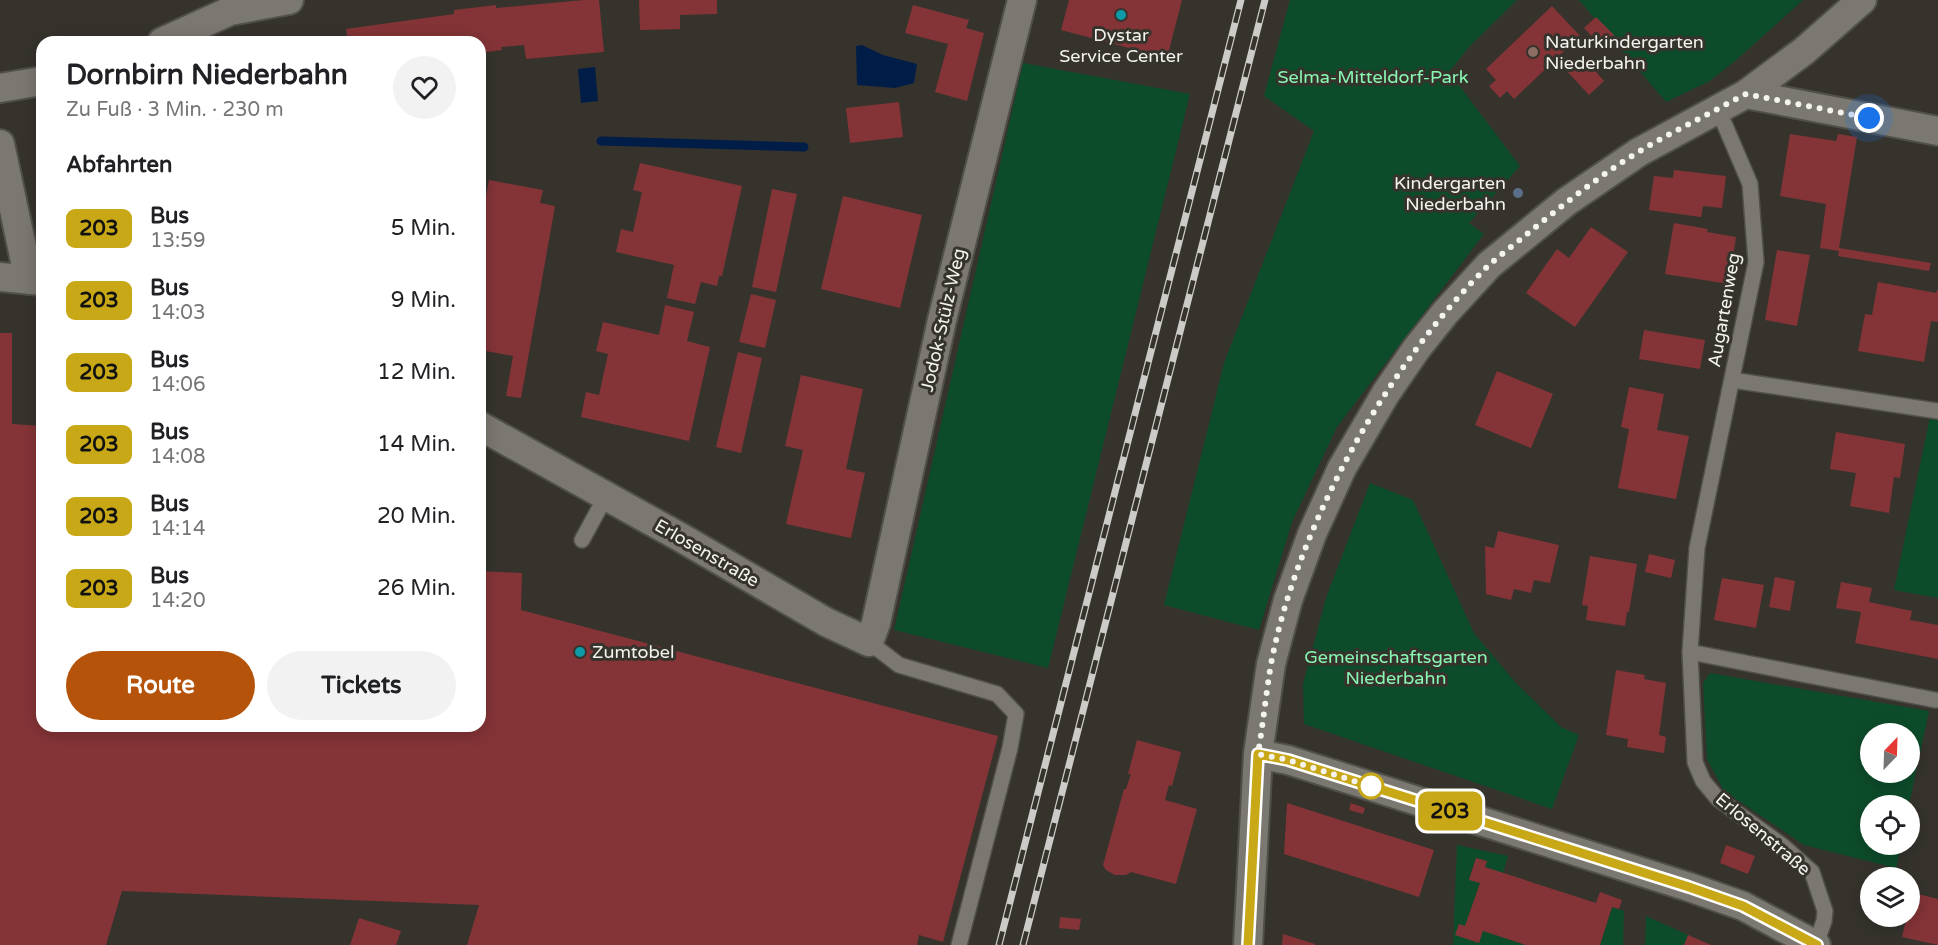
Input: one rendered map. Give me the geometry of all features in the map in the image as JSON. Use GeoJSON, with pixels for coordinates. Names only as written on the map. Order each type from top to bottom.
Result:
{"type":"FeatureCollection","features":[{"type":"Feature","properties":{"kind":"street"},"geometry":{"type":"LineString","coordinates":[[175,36],[230,11],[289,0]]}},
{"type":"Feature","properties":{"kind":"street"},"geometry":{"type":"LineString","coordinates":[[1248,945],[1258,754],[1271,664],[1288,600],[1312,534],[1342,468],[1386,393],[1416,348],[1444,313],[1489,265],[1566,202],[1639,152],[1746,94],[1804,51],[1862,0]]}},
{"type":"Feature","properties":{"kind":"street","name":"Jodok-Stülz-Weg"},"geometry":{"type":"LineString","coordinates":[[869,642],[884,589],[942,320],[1018,1]]}},
{"type":"Feature","properties":{"kind":"street"},"geometry":{"type":"LineString","coordinates":[[0,88],[36,82]]}},
{"type":"Feature","properties":{"kind":"street"},"geometry":{"type":"LineString","coordinates":[[1746,94],[1938,131]]}},
{"type":"Feature","properties":{"kind":"street"},"geometry":{"type":"LineString","coordinates":[[0,144],[36,280],[0,277]]}},
{"type":"Feature","properties":{"kind":"street","name":"Erlosenstraße"},"geometry":{"type":"LineString","coordinates":[[486,429],[826,622],[869,642]]}},
{"type":"Feature","properties":{"kind":"street","name":"Erlosenstraße"},"geometry":{"type":"LineString","coordinates":[[1258,754],[1288,760],[1689,887],[1743,906],[1816,945]]}},
{"type":"Feature","properties":{"kind":"lane","name":"Augartenweg"},"geometry":{"type":"LineString","coordinates":[[1697,548],[1756,262],[1750,184],[1718,109]]}},
{"type":"Feature","properties":{"kind":"lane","name":"Augartenweg"},"geometry":{"type":"LineString","coordinates":[[1732,380],[1938,411]]}},
{"type":"Feature","properties":{"kind":"lane"},"geometry":{"type":"LineString","coordinates":[[582,540],[606,496]]}},
{"type":"Feature","properties":{"kind":"lane","name":"Erlosenstraße"},"geometry":{"type":"LineString","coordinates":[[1697,548],[1690,652],[1695,762],[1703,782],[1718,800],[1783,846],[1812,872],[1825,911],[1816,945]]}},
{"type":"Feature","properties":{"kind":"lane","name":"Erlosenstraße"},"geometry":{"type":"LineString","coordinates":[[869,642],[899,665],[997,694],[1016,714],[1010,748],[959,945]]}},
{"type":"Feature","properties":{"kind":"lane"},"geometry":{"type":"LineString","coordinates":[[1690,652],[1935,700]]}},
{"type":"Feature","properties":{"kind":"green space","name":"Selma-Mitteldorf-Park"},"geometry":{"type":"Polygon","coordinates":[[[1290,0],[1517,0],[1469,47],[1449,72],[1520,166],[1469,223],[1484,234],[1337,427],[1292,522],[1259,630],[1164,605],[1224,363],[1314,131],[1264,96],[1290,0]]]}},
{"type":"Feature","properties":{"kind":"green space"},"geometry":{"type":"Polygon","coordinates":[[[1579,0],[1803,0],[1710,81],[1666,102],[1579,0]]]}},
{"type":"Feature","properties":{"kind":"green space"},"geometry":{"type":"Polygon","coordinates":[[[1023,63],[1190,94],[1048,668],[894,630],[1023,63]]]}},
{"type":"Feature","properties":{"kind":"green space"},"geometry":{"type":"Polygon","coordinates":[[[1930,417],[1938,418],[1938,598],[1894,590],[1930,417]]]}},
{"type":"Feature","properties":{"kind":"green space","name":"Gemeinschaftsgarten Niederbahn"},"geometry":{"type":"Polygon","coordinates":[[[1370,483],[1413,500],[1474,633],[1515,682],[1561,727],[1579,735],[1552,809],[1304,724],[1303,684],[1326,598],[1370,483]]]}},
{"type":"Feature","properties":{"kind":"green space"},"geometry":{"type":"Polygon","coordinates":[[[1710,673],[1929,711],[1920,753],[1920,723],[1860,723],[1860,783],[1914,783],[1911,795],[1860,795],[1860,855],[1899,855],[1896,867],[1804,845],[1724,791],[1707,759],[1703,683],[1710,673]]]}},
{"type":"Feature","properties":{"kind":"green space"},"geometry":{"type":"Polygon","coordinates":[[[1457,845],[1508,856],[1503,873],[1485,867],[1487,861],[1476,858],[1469,879],[1480,883],[1465,926],[1459,924],[1455,935],[1483,931],[1526,945],[1453,945],[1457,845]]]}},
{"type":"Feature","properties":{"kind":"green space"},"geometry":{"type":"Polygon","coordinates":[[[1612,907],[1624,911],[1623,945],[1600,945],[1612,907]]]}},
{"type":"Feature","properties":{"kind":"green space"},"geometry":{"type":"Polygon","coordinates":[[[1646,916],[1688,935],[1684,945],[1645,945],[1646,916]]]}},
{"type":"Feature","properties":{"kind":"water"},"geometry":{"type":"Polygon","coordinates":[[[862,45],[883,55],[917,64],[914,83],[895,88],[857,85],[856,46],[862,45]]]}},
{"type":"Feature","properties":{"kind":"water"},"geometry":{"type":"Polygon","coordinates":[[[595,67],[598,101],[581,103],[578,69],[595,67]]]}},
{"type":"Feature","properties":{"kind":"building"},"geometry":{"type":"Polygon","coordinates":[[[599,0],[604,52],[526,59],[524,45],[501,47],[502,50],[486,52],[486,36],[347,36],[346,29],[454,14],[454,10],[496,5],[496,8],[599,0]]]}},
{"type":"Feature","properties":{"kind":"building"},"geometry":{"type":"Polygon","coordinates":[[[639,0],[717,0],[717,14],[680,15],[680,29],[640,30],[639,0]]]}},
{"type":"Feature","properties":{"kind":"building","name":"Dystar Service Center"},"geometry":{"type":"Polygon","coordinates":[[[1069,0],[1182,0],[1167,58],[1061,30],[1069,0]]]}},
{"type":"Feature","properties":{"kind":"building"},"geometry":{"type":"Polygon","coordinates":[[[913,5],[969,20],[966,28],[984,33],[967,101],[935,92],[948,44],[905,33],[913,5]]]}},
{"type":"Feature","properties":{"kind":"building","name":"Naturkindergarten Niederbahn"},"geometry":{"type":"Polygon","coordinates":[[[1552,6],[1580,36],[1514,99],[1507,91],[1500,98],[1489,86],[1496,80],[1486,69],[1552,6]]]}},
{"type":"Feature","properties":{"kind":"building"},"geometry":{"type":"Polygon","coordinates":[[[1596,17],[1614,35],[1602,47],[1584,28],[1596,17]]]}},
{"type":"Feature","properties":{"kind":"building"},"geometry":{"type":"Polygon","coordinates":[[[1581,55],[1604,81],[1589,95],[1565,69],[1581,55]]]}},
{"type":"Feature","properties":{"kind":"building"},"geometry":{"type":"Polygon","coordinates":[[[899,102],[903,137],[850,143],[846,108],[899,102]]]}},
{"type":"Feature","properties":{"kind":"building"},"geometry":{"type":"Polygon","coordinates":[[[1790,134],[1836,141],[1838,134],[1857,137],[1839,248],[1931,263],[1929,271],[1838,256],[1839,251],[1820,248],[1826,204],[1780,196],[1790,134]]]}},
{"type":"Feature","properties":{"kind":"building"},"geometry":{"type":"Polygon","coordinates":[[[640,163],[742,186],[722,276],[719,276],[717,286],[701,282],[695,304],[667,298],[674,265],[616,252],[621,229],[633,232],[642,192],[633,190],[640,163]]]}},
{"type":"Feature","properties":{"kind":"building"},"geometry":{"type":"Polygon","coordinates":[[[1674,170],[1726,176],[1722,208],[1703,206],[1701,217],[1649,210],[1654,176],[1673,178],[1674,170]]]}},
{"type":"Feature","properties":{"kind":"building"},"geometry":{"type":"Polygon","coordinates":[[[489,180],[543,190],[540,203],[555,206],[521,398],[506,396],[513,356],[486,351],[486,197],[489,180]]]}},
{"type":"Feature","properties":{"kind":"building"},"geometry":{"type":"Polygon","coordinates":[[[772,189],[797,194],[776,292],[752,287],[772,189]]]}},
{"type":"Feature","properties":{"kind":"building"},"geometry":{"type":"Polygon","coordinates":[[[843,196],[922,215],[900,308],[821,289],[843,196]]]}},
{"type":"Feature","properties":{"kind":"building"},"geometry":{"type":"Polygon","coordinates":[[[1674,223],[1736,237],[1729,284],[1665,274],[1674,223]]]}},
{"type":"Feature","properties":{"kind":"building"},"geometry":{"type":"Polygon","coordinates":[[[1591,227],[1628,252],[1575,327],[1526,293],[1557,249],[1569,258],[1591,227]]]}},
{"type":"Feature","properties":{"kind":"building"},"geometry":{"type":"Polygon","coordinates":[[[1777,250],[1810,255],[1797,326],[1765,320],[1777,250]]]}},
{"type":"Feature","properties":{"kind":"building"},"geometry":{"type":"Polygon","coordinates":[[[1878,282],[1936,293],[1938,289],[1938,322],[1931,321],[1924,362],[1858,351],[1865,314],[1872,315],[1878,282]]]}},
{"type":"Feature","properties":{"kind":"building"},"geometry":{"type":"Polygon","coordinates":[[[751,294],[776,300],[765,348],[739,342],[751,294]]]}},
{"type":"Feature","properties":{"kind":"building"},"geometry":{"type":"Polygon","coordinates":[[[665,305],[694,312],[687,341],[710,347],[689,441],[581,417],[586,392],[599,395],[608,354],[596,351],[603,322],[659,335],[665,305]]]}},
{"type":"Feature","properties":{"kind":"building"},"geometry":{"type":"Polygon","coordinates":[[[1644,330],[1705,340],[1700,369],[1639,359],[1644,330]]]}},
{"type":"Feature","properties":{"kind":"building","name":"Zumtobel"},"geometry":{"type":"Polygon","coordinates":[[[0,333],[12,333],[12,424],[36,426],[36,732],[486,732],[486,571],[522,573],[521,610],[998,736],[943,942],[919,935],[917,945],[467,945],[479,905],[122,891],[106,945],[0,945],[0,333]]]}},
{"type":"Feature","properties":{"kind":"building"},"geometry":{"type":"Polygon","coordinates":[[[738,352],[762,358],[741,453],[716,447],[738,352]]]}},
{"type":"Feature","properties":{"kind":"building"},"geometry":{"type":"Polygon","coordinates":[[[1497,371],[1553,394],[1531,448],[1475,425],[1497,371]]]}},
{"type":"Feature","properties":{"kind":"building"},"geometry":{"type":"Polygon","coordinates":[[[801,375],[863,389],[846,469],[865,473],[851,538],[786,524],[803,450],[785,446],[801,375]]]}},
{"type":"Feature","properties":{"kind":"building"},"geometry":{"type":"Polygon","coordinates":[[[1629,387],[1664,394],[1657,430],[1689,436],[1676,499],[1618,488],[1629,429],[1621,427],[1629,387]]]}},
{"type":"Feature","properties":{"kind":"building"},"geometry":{"type":"Polygon","coordinates":[[[1836,432],[1905,444],[1900,478],[1894,477],[1889,513],[1850,506],[1856,473],[1830,469],[1836,432]]]}},
{"type":"Feature","properties":{"kind":"building"},"geometry":{"type":"Polygon","coordinates":[[[1498,531],[1559,545],[1550,583],[1534,580],[1531,593],[1514,589],[1511,600],[1486,594],[1485,546],[1494,548],[1498,531]]]}},
{"type":"Feature","properties":{"kind":"building"},"geometry":{"type":"Polygon","coordinates":[[[1649,554],[1675,560],[1671,578],[1645,572],[1649,554]]]}},
{"type":"Feature","properties":{"kind":"building"},"geometry":{"type":"Polygon","coordinates":[[[1590,556],[1637,564],[1625,626],[1586,620],[1588,606],[1582,605],[1590,556]]]}},
{"type":"Feature","properties":{"kind":"building"},"geometry":{"type":"Polygon","coordinates":[[[1775,577],[1795,581],[1790,611],[1769,607],[1775,577]]]}},
{"type":"Feature","properties":{"kind":"building"},"geometry":{"type":"Polygon","coordinates":[[[1722,578],[1764,585],[1756,628],[1714,620],[1722,578]]]}},
{"type":"Feature","properties":{"kind":"building"},"geometry":{"type":"Polygon","coordinates":[[[1841,582],[1872,588],[1869,602],[1912,611],[1910,620],[1938,625],[1938,659],[1855,643],[1861,612],[1836,608],[1841,582]]]}},
{"type":"Feature","properties":{"kind":"building"},"geometry":{"type":"Polygon","coordinates":[[[1616,670],[1645,675],[1644,679],[1666,683],[1659,735],[1666,737],[1664,753],[1627,747],[1628,739],[1606,735],[1616,670]]]}},
{"type":"Feature","properties":{"kind":"building"},"geometry":{"type":"Polygon","coordinates":[[[1137,740],[1181,752],[1172,786],[1169,785],[1165,800],[1197,809],[1176,884],[1131,872],[1126,875],[1115,875],[1106,870],[1103,865],[1124,789],[1126,789],[1131,774],[1128,774],[1137,740]]]}},
{"type":"Feature","properties":{"kind":"building"},"geometry":{"type":"Polygon","coordinates":[[[1287,803],[1434,850],[1419,897],[1284,854],[1287,803]]]}},
{"type":"Feature","properties":{"kind":"building"},"geometry":{"type":"Polygon","coordinates":[[[1351,803],[1365,808],[1363,814],[1349,810],[1351,803]]]}},
{"type":"Feature","properties":{"kind":"building"},"geometry":{"type":"Polygon","coordinates":[[[1726,845],[1755,856],[1748,874],[1720,863],[1726,845]]]}},
{"type":"Feature","properties":{"kind":"building"},"geometry":{"type":"Polygon","coordinates":[[[1476,858],[1487,861],[1485,867],[1596,903],[1600,892],[1622,900],[1619,909],[1612,907],[1600,945],[1526,945],[1483,931],[1479,943],[1455,935],[1459,924],[1465,926],[1480,883],[1469,880],[1476,858]]]}},
{"type":"Feature","properties":{"kind":"building"},"geometry":{"type":"Polygon","coordinates":[[[1920,894],[1938,899],[1938,945],[1902,937],[1904,927],[1920,927],[1920,894]]]}},
{"type":"Feature","properties":{"kind":"building"},"geometry":{"type":"Polygon","coordinates":[[[1060,917],[1081,919],[1079,930],[1059,928],[1060,917]]]}},
{"type":"Feature","properties":{"kind":"building"},"geometry":{"type":"Polygon","coordinates":[[[359,918],[401,931],[396,945],[350,945],[359,918]]]}},
{"type":"Feature","properties":{"kind":"building"},"geometry":{"type":"Polygon","coordinates":[[[1283,934],[1315,944],[1315,945],[1282,945],[1283,934]]]}},
{"type":"Feature","properties":{"kind":"building"},"geometry":{"type":"Polygon","coordinates":[[[1688,935],[1711,945],[1684,945],[1688,935]]]}},
{"type":"Feature","properties":{"kind":"waterway"},"geometry":{"type":"LineString","coordinates":[[601,141],[804,147]]}},
{"type":"Feature","properties":{"kind":"railway"},"geometry":{"type":"LineString","coordinates":[[999,945],[1241,0]]}},
{"type":"Feature","properties":{"kind":"railway"},"geometry":{"type":"LineString","coordinates":[[1023,945],[1265,0]]}},
{"type":"Feature","properties":{"kind":"bus line","name":"203"},"geometry":{"type":"LineString","coordinates":[[1248,945],[1258,754],[1288,760],[1689,887],[1743,906],[1817,945]]}},
{"type":"Feature","properties":{"kind":"place","name":"Dystar Service Center"},"geometry":{"type":"Point","coordinates":[1121,15]}},
{"type":"Feature","properties":{"kind":"place","name":"Naturkindergarten Niederbahn"},"geometry":{"type":"Point","coordinates":[1533,52]}},
{"type":"Feature","properties":{"kind":"place","name":"Kindergarten Niederbahn"},"geometry":{"type":"Point","coordinates":[1518,193]}},
{"type":"Feature","properties":{"kind":"place","name":"Zumtobel"},"geometry":{"type":"Point","coordinates":[580,652]}},
{"type":"Feature","properties":{"kind":"route"},"geometry":{"type":"LineString","coordinates":[[1371,786],[1373,787],[1288,760],[1258,754],[1271,664],[1288,600],[1312,534],[1342,468],[1386,393],[1416,348],[1444,313],[1489,265],[1566,202],[1639,152],[1736,99],[1746,94],[1869,118]]}}]}
